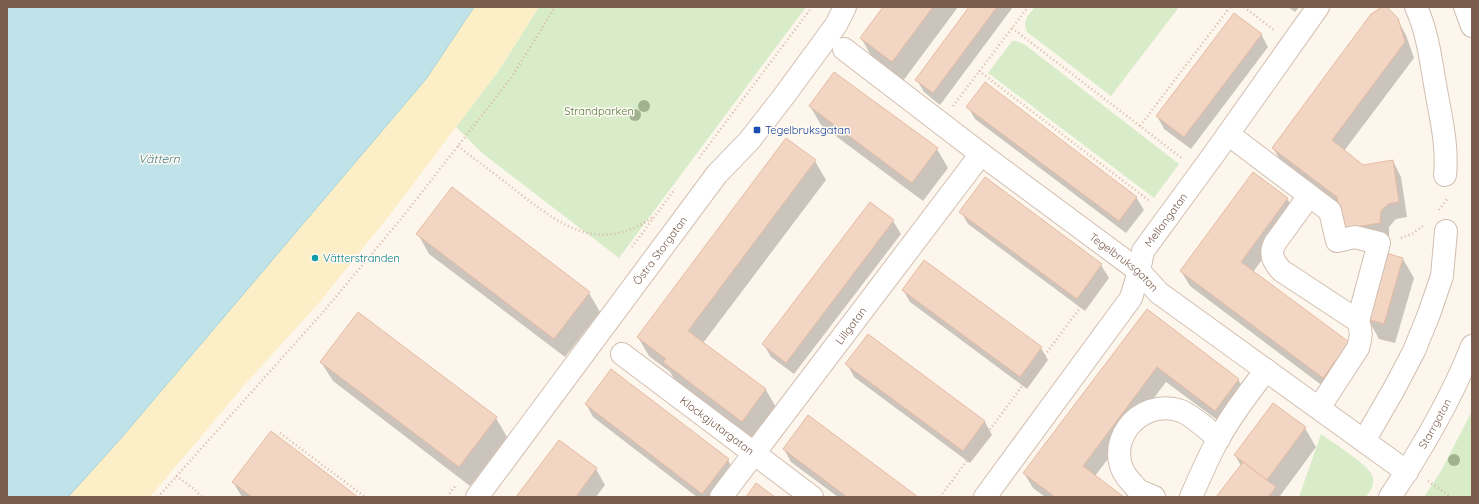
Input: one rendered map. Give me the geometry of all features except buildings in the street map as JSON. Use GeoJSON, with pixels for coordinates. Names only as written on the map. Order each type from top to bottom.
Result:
{"type":"FeatureCollection","features":[{"type":"Feature","properties":{"kind":"street","name":"Östra Storgatan"},"geometry":{"type":"LineString","coordinates":[[477,497],[716,174],[749,140],[784,96],[834,45],[836,26],[844,7]]}},
{"type":"Feature","properties":{"kind":"street","name":"Mellangatan"},"geometry":{"type":"LineString","coordinates":[[985,497],[1131,298],[1139,271],[1143,250],[1318,7]]}},
{"type":"Feature","properties":{"kind":"street"},"geometry":{"type":"LineString","coordinates":[[1416,7],[1424,24],[1445,140],[1445,175]]}},
{"type":"Feature","properties":{"kind":"street"},"geometry":{"type":"LineString","coordinates":[[1465,7],[1472,26]]}},
{"type":"Feature","properties":{"kind":"street","name":"Tegelbruksgatan"},"geometry":{"type":"LineString","coordinates":[[834,45],[1139,271],[1159,293],[1407,472]]}},
{"type":"Feature","properties":{"kind":"street"},"geometry":{"type":"LineString","coordinates":[[1228,134],[1330,211],[1337,241],[1354,237],[1379,243],[1359,326],[1361,337],[1358,348],[1319,408]]}},
{"type":"Feature","properties":{"kind":"street","name":"Lillgatan"},"geometry":{"type":"LineString","coordinates":[[721,497],[981,154]]}},
{"type":"Feature","properties":{"kind":"street"},"geometry":{"type":"LineString","coordinates":[[1310,196],[1275,243],[1272,249],[1275,265],[1359,326]]}},
{"type":"Feature","properties":{"kind":"street"},"geometry":{"type":"LineString","coordinates":[[1364,441],[1394,389],[1416,346],[1429,314],[1442,276],[1446,232]]}},
{"type":"Feature","properties":{"kind":"street","name":"Starrgatan"},"geometry":{"type":"LineString","coordinates":[[1390,497],[1407,472],[1440,416],[1461,376],[1472,346]]}},
{"type":"Feature","properties":{"kind":"street","name":"Klockgjutargatan"},"geometry":{"type":"LineString","coordinates":[[622,354],[812,497]]}},
{"type":"Feature","properties":{"kind":"street"},"geometry":{"type":"LineString","coordinates":[[1191,497],[1213,449],[1232,415],[1266,370]]}},
{"type":"Feature","properties":{"kind":"street"},"geometry":{"type":"LineString","coordinates":[[1154,497],[1138,490],[1126,477],[1120,459],[1121,440],[1130,423],[1146,412],[1164,408],[1182,412],[1219,438]]}},
{"type":"Feature","properties":{"kind":"path"},"geometry":{"type":"LineString","coordinates":[[158,497],[324,311],[401,220],[511,78],[555,7]]}},
{"type":"Feature","properties":{"kind":"path"},"geometry":{"type":"LineString","coordinates":[[940,123],[1028,7]]}},
{"type":"Feature","properties":{"kind":"path"},"geometry":{"type":"LineString","coordinates":[[1140,126],[1230,7]]}},
{"type":"Feature","properties":{"kind":"path"},"geometry":{"type":"LineString","coordinates":[[1244,7],[1276,31]]}},
{"type":"Feature","properties":{"kind":"path"},"geometry":{"type":"LineString","coordinates":[[801,22],[834,45]]}},
{"type":"Feature","properties":{"kind":"path"},"geometry":{"type":"LineString","coordinates":[[1012,28],[1188,163]]}},
{"type":"Feature","properties":{"kind":"path"},"geometry":{"type":"LineString","coordinates":[[979,71],[1156,206]]}},
{"type":"Feature","properties":{"kind":"path"},"geometry":{"type":"LineString","coordinates":[[458,146],[540,209],[557,221],[574,230],[590,233],[616,234],[627,232],[640,226],[655,216]]}},
{"type":"Feature","properties":{"kind":"path"},"geometry":{"type":"LineString","coordinates":[[1437,212],[1454,189],[1445,175]]}},
{"type":"Feature","properties":{"kind":"path"},"geometry":{"type":"LineString","coordinates":[[1379,243],[1412,234],[1427,223]]}},
{"type":"Feature","properties":{"kind":"path"},"geometry":{"type":"LineString","coordinates":[[1359,326],[1416,346]]}},
{"type":"Feature","properties":{"kind":"path"},"geometry":{"type":"LineString","coordinates":[[280,433],[365,497]]}},
{"type":"Feature","properties":{"kind":"path"},"geometry":{"type":"LineString","coordinates":[[1407,472],[1428,481],[1451,497]]}},
{"type":"Feature","properties":{"kind":"path"},"geometry":{"type":"LineString","coordinates":[[176,476],[202,497]]}},
{"type":"Feature","properties":{"kind":"green space","name":"Strandparken"},"geometry":{"type":"Polygon","coordinates":[[[539,7],[806,7],[619,258],[482,153],[456,127],[497,73],[539,7]]]}},
{"type":"Feature","properties":{"kind":"green space"},"geometry":{"type":"Polygon","coordinates":[[[1035,7],[1179,7],[1111,96],[1027,32],[1025,21],[1035,7]]]}},
{"type":"Feature","properties":{"kind":"green space"},"geometry":{"type":"Polygon","coordinates":[[[1012,41],[1024,44],[1179,164],[1154,198],[988,73],[1012,41]]]}},
{"type":"Feature","properties":{"kind":"green space"},"geometry":{"type":"Polygon","coordinates":[[[1472,411],[1472,497],[1424,497],[1441,471],[1472,411]]]}},
{"type":"Feature","properties":{"kind":"green space"},"geometry":{"type":"Polygon","coordinates":[[[1321,434],[1358,460],[1370,472],[1373,477],[1373,482],[1372,487],[1366,497],[1299,497],[1321,434]]]}},
{"type":"Feature","properties":{"kind":"sand","name":"Vätterstranden"},"geometry":{"type":"Polygon","coordinates":[[[474,7],[539,7],[497,73],[393,211],[318,304],[248,381],[150,497],[68,497],[122,437],[426,79],[474,7]]]}},
{"type":"Feature","properties":{"kind":"water","name":"Vättern"},"geometry":{"type":"Polygon","coordinates":[[[7,7],[474,7],[426,79],[122,437],[68,497],[7,497],[7,7]]]}},
{"type":"Feature","properties":{"kind":"place","name":"Tegelbruksgatan"},"geometry":{"type":"Point","coordinates":[757,130]}},
{"type":"Feature","properties":{"kind":"place","name":"Vätterstranden"},"geometry":{"type":"Point","coordinates":[315,258]}}]}
